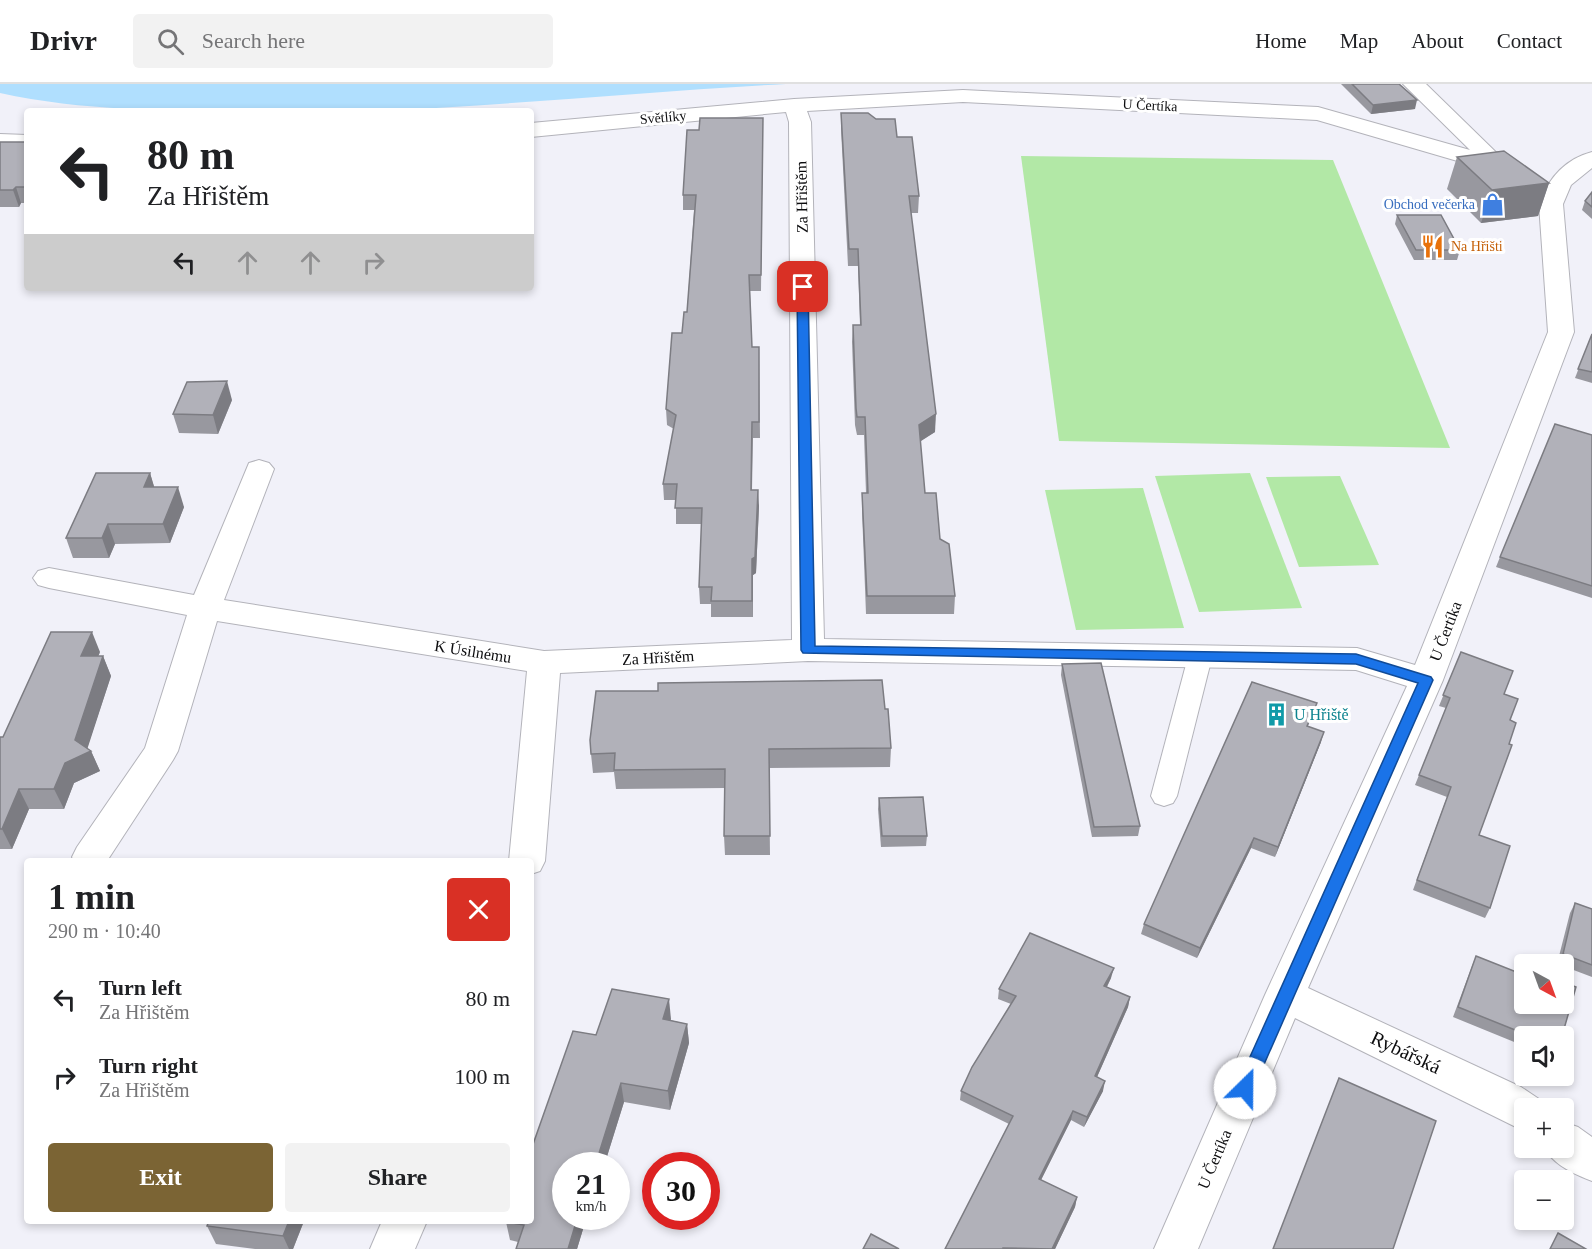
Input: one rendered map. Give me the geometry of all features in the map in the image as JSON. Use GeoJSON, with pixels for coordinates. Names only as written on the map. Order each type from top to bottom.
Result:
{"type":"FeatureCollection","features":[{"type":"Feature","properties":{"kind":"street","name":"U Čertíka"},"geometry":{"type":"LineString","coordinates":[[1414,84],[1499,165]]}},
{"type":"Feature","properties":{"kind":"street","name":"U Čertíka"},"geometry":{"type":"LineString","coordinates":[[794,105],[963,96],[1318,114],[1499,165],[1540,180],[1551,204],[1561,332],[1426,680],[1285,995],[1176,1249]]}},
{"type":"Feature","properties":{"kind":"street","name":"Světlíky"},"geometry":{"type":"LineString","coordinates":[[534,130],[794,105]]}},
{"type":"Feature","properties":{"kind":"street","name":"Za Hřištěm"},"geometry":{"type":"LineString","coordinates":[[794,105],[800,122],[808,650]]}},
{"type":"Feature","properties":{"kind":"street"},"geometry":{"type":"LineString","coordinates":[[0,141],[24,142]]}},
{"type":"Feature","properties":{"kind":"street"},"geometry":{"type":"LineString","coordinates":[[1540,180],[1565,177],[1592,159]]}},
{"type":"Feature","properties":{"kind":"street"},"geometry":{"type":"LineString","coordinates":[[90,857],[161,751],[205,608],[259,469]]}},
{"type":"Feature","properties":{"kind":"street","name":"K Úsilnému"},"geometry":{"type":"LineString","coordinates":[[49,578],[205,608],[544,662]]}},
{"type":"Feature","properties":{"kind":"street","name":"Za Hřištěm"},"geometry":{"type":"LineString","coordinates":[[544,662],[808,650],[1356,659],[1426,680]]}},
{"type":"Feature","properties":{"kind":"street"},"geometry":{"type":"LineString","coordinates":[[527,858],[544,662]]}},
{"type":"Feature","properties":{"kind":"street","name":"Rybářská"},"geometry":{"type":"LineString","coordinates":[[1285,995],[1514,1105]]}},
{"type":"Feature","properties":{"kind":"street"},"geometry":{"type":"LineString","coordinates":[[1574,1149],[1592,1162]]}},
{"type":"Feature","properties":{"kind":"street"},"geometry":{"type":"LineString","coordinates":[[392,1249],[404,1224]]}},
{"type":"Feature","properties":{"kind":"lane"},"geometry":{"type":"LineString","coordinates":[[1164,796],[1200,657]]}},
{"type":"Feature","properties":{"kind":"green space"},"geometry":{"type":"Polygon","coordinates":[[[1021,156],[1333,160],[1450,448],[1059,441],[1021,156]]]}},
{"type":"Feature","properties":{"kind":"green space"},"geometry":{"type":"Polygon","coordinates":[[[1250,473],[1302,608],[1199,612],[1155,476],[1250,473]]]}},
{"type":"Feature","properties":{"kind":"green space"},"geometry":{"type":"Polygon","coordinates":[[[1340,476],[1379,565],[1299,567],[1266,477],[1340,476]]]}},
{"type":"Feature","properties":{"kind":"green space"},"geometry":{"type":"Polygon","coordinates":[[[1143,488],[1184,628],[1076,630],[1045,490],[1143,488]]]}},
{"type":"Feature","properties":{"kind":"water"},"geometry":{"type":"Polygon","coordinates":[[[0,84],[786,84],[430,108],[115,108],[31,99],[0,93],[0,84]]]}},
{"type":"Feature","properties":{"kind":"building"},"geometry":{"type":"Polygon","coordinates":[[[1352,84],[1399,84],[1417,100],[1373,105],[1352,84]]]}},
{"type":"Feature","properties":{"kind":"building"},"geometry":{"type":"Polygon","coordinates":[[[841,113],[868,113],[876,119],[895,119],[897,137],[912,137],[919,196],[909,196],[936,414],[919,425],[925,493],[936,493],[940,539],[949,544],[955,596],[867,596],[862,493],[868,493],[865,417],[857,417],[853,325],[861,325],[858,249],[849,249],[841,113]]]}},
{"type":"Feature","properties":{"kind":"building"},"geometry":{"type":"Polygon","coordinates":[[[700,118],[763,118],[761,275],[749,275],[752,347],[759,347],[759,422],[752,422],[751,490],[758,490],[755,557],[752,559],[752,601],[711,601],[712,587],[699,587],[702,508],[675,508],[677,484],[663,484],[676,415],[666,409],[672,333],[682,333],[684,312],[687,312],[696,195],[683,195],[687,130],[699,130],[700,118]]]}},
{"type":"Feature","properties":{"kind":"building"},"geometry":{"type":"Polygon","coordinates":[[[0,142],[24,142],[24,187],[0,190],[0,142]]]}},
{"type":"Feature","properties":{"kind":"building"},"geometry":{"type":"Polygon","coordinates":[[[1504,151],[1549,183],[1492,190],[1457,157],[1504,151]]]}},
{"type":"Feature","properties":{"kind":"building"},"geometry":{"type":"Polygon","coordinates":[[[1592,192],[1592,207],[1585,201],[1592,192]]]}},
{"type":"Feature","properties":{"kind":"building"},"geometry":{"type":"Polygon","coordinates":[[[1397,215],[1441,215],[1460,250],[1416,250],[1397,215]]]}},
{"type":"Feature","properties":{"kind":"building"},"geometry":{"type":"Polygon","coordinates":[[[1592,334],[1592,372],[1578,369],[1592,334]]]}},
{"type":"Feature","properties":{"kind":"building"},"geometry":{"type":"Polygon","coordinates":[[[227,381],[213,415],[173,414],[187,382],[227,381]]]}},
{"type":"Feature","properties":{"kind":"building"},"geometry":{"type":"Polygon","coordinates":[[[1555,424],[1592,435],[1592,586],[1500,557],[1555,424]]]}},
{"type":"Feature","properties":{"kind":"building"},"geometry":{"type":"Polygon","coordinates":[[[96,473],[150,473],[144,487],[178,487],[163,524],[108,524],[102,538],[66,538],[96,473]]]}},
{"type":"Feature","properties":{"kind":"building"},"geometry":{"type":"Polygon","coordinates":[[[51,632],[92,632],[81,656],[103,656],[75,740],[91,751],[65,763],[54,789],[19,789],[2,829],[0,829],[0,737],[3,737],[51,632]]]}},
{"type":"Feature","properties":{"kind":"building"},"geometry":{"type":"Polygon","coordinates":[[[1461,652],[1513,671],[1504,694],[1518,699],[1510,720],[1516,723],[1509,744],[1512,745],[1479,835],[1510,846],[1490,908],[1417,880],[1451,787],[1419,775],[1450,698],[1443,695],[1461,652]]]}},
{"type":"Feature","properties":{"kind":"building"},"geometry":{"type":"Polygon","coordinates":[[[1101,663],[1140,826],[1094,827],[1062,664],[1101,663]]]}},
{"type":"Feature","properties":{"kind":"building"},"geometry":{"type":"Polygon","coordinates":[[[882,680],[885,709],[888,709],[891,748],[769,749],[770,836],[724,836],[725,769],[614,770],[615,753],[591,754],[590,740],[596,691],[658,691],[658,683],[882,680]]]}},
{"type":"Feature","properties":{"kind":"building"},"geometry":{"type":"Polygon","coordinates":[[[1252,682],[1317,703],[1307,726],[1324,732],[1278,847],[1254,838],[1200,948],[1144,924],[1252,682]]]}},
{"type":"Feature","properties":{"kind":"building"},"geometry":{"type":"Polygon","coordinates":[[[923,797],[927,836],[882,836],[879,798],[923,797]]]}},
{"type":"Feature","properties":{"kind":"building"},"geometry":{"type":"Polygon","coordinates":[[[1575,903],[1592,909],[1592,965],[1574,958],[1574,954],[1563,954],[1575,903]]]}},
{"type":"Feature","properties":{"kind":"building"},"geometry":{"type":"Polygon","coordinates":[[[1030,933],[1114,968],[1104,986],[1130,997],[1095,1076],[1105,1081],[1087,1117],[1073,1111],[1039,1179],[1077,1197],[1052,1249],[945,1249],[1013,1116],[961,1091],[972,1067],[1016,996],[999,989],[1030,933]]]}},
{"type":"Feature","properties":{"kind":"building"},"geometry":{"type":"Polygon","coordinates":[[[1476,956],[1514,971],[1514,1014],[1568,1014],[1565,1026],[1514,1026],[1514,1030],[1458,1007],[1476,956]]]}},
{"type":"Feature","properties":{"kind":"building"},"geometry":{"type":"Polygon","coordinates":[[[612,989],[669,999],[663,1019],[687,1024],[668,1091],[621,1083],[599,1152],[552,1152],[552,1230],[574,1230],[568,1249],[516,1249],[524,1225],[518,1224],[534,1224],[534,1142],[573,1031],[596,1035],[612,989]]]}},
{"type":"Feature","properties":{"kind":"building"},"geometry":{"type":"Polygon","coordinates":[[[1339,1078],[1436,1121],[1393,1249],[1273,1249],[1339,1078]]]}},
{"type":"Feature","properties":{"kind":"building"},"geometry":{"type":"Polygon","coordinates":[[[208,1224],[288,1224],[283,1236],[207,1226],[208,1224]]]}},
{"type":"Feature","properties":{"kind":"building"},"geometry":{"type":"Polygon","coordinates":[[[1558,1233],[1586,1249],[1550,1249],[1558,1233]]]}},
{"type":"Feature","properties":{"kind":"building"},"geometry":{"type":"Polygon","coordinates":[[[871,1234],[899,1249],[863,1249],[871,1234]]]}},
{"type":"Feature","properties":{"kind":"place","name":"Obchod večerka"},"geometry":{"type":"Point","coordinates":[1493,204]}},
{"type":"Feature","properties":{"kind":"place","name":"Na Hřišti"},"geometry":{"type":"Point","coordinates":[1433,246]}},
{"type":"Feature","properties":{"kind":"place","name":"U Hřiště"},"geometry":{"type":"Point","coordinates":[1276,714]}},
{"type":"Feature","properties":{"kind":"route"},"geometry":{"type":"LineString","coordinates":[[803,287],[808,650],[1356,659],[1426,680],[1245,1088]]}}]}
